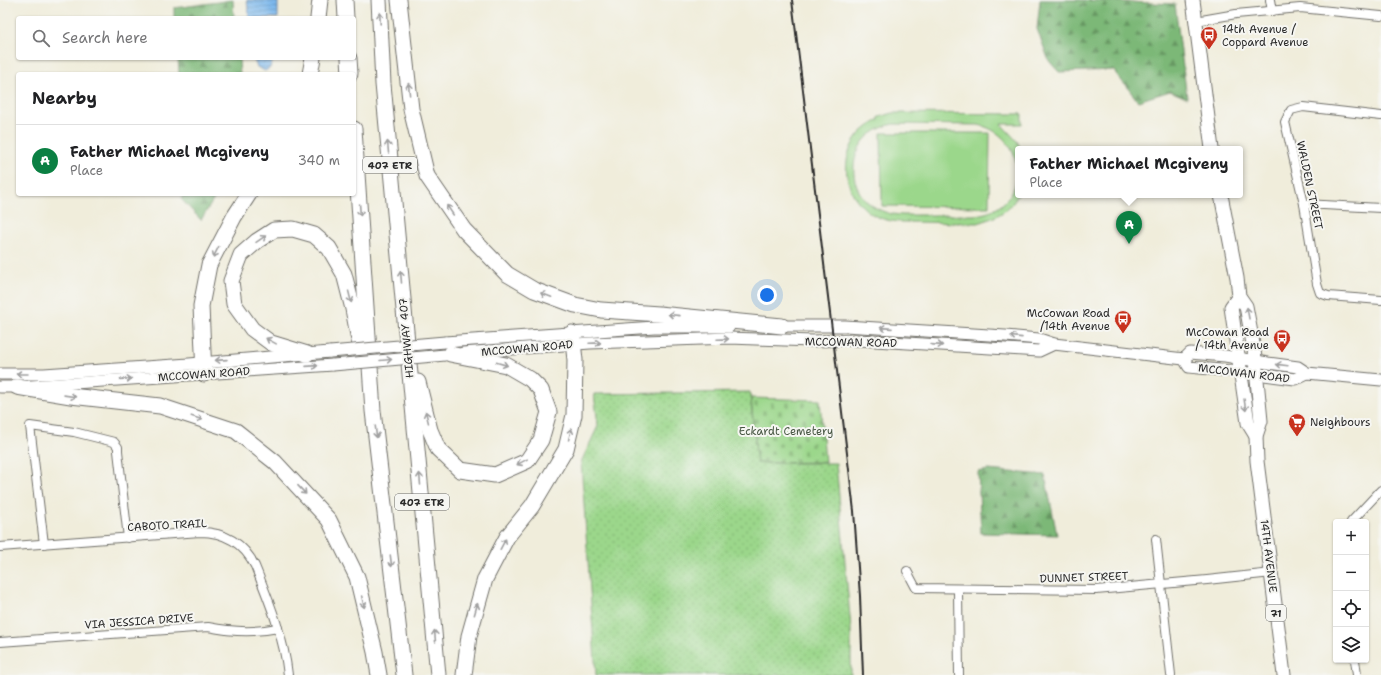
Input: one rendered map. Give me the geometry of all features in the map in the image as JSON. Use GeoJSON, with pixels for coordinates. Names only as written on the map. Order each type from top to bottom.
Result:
{"type":"FeatureCollection","features":[{"type":"Feature","properties":{"kind":"highway"},"geometry":{"type":"LineString","coordinates":[[318,16],[320,0]]}},
{"type":"Feature","properties":{"kind":"highway"},"geometry":{"type":"LineString","coordinates":[[345,0],[346,16]]}},
{"type":"Feature","properties":{"kind":"highway","name":"HIGHWAY 407"},"geometry":{"type":"LineString","coordinates":[[379,0],[382,84],[438,675]]}},
{"type":"Feature","properties":{"kind":"highway"},"geometry":{"type":"LineString","coordinates":[[399,0],[411,109],[427,176],[464,230],[507,274],[534,290],[575,305],[600,310],[782,326]]}},
{"type":"Feature","properties":{"kind":"highway"},"geometry":{"type":"LineString","coordinates":[[310,72],[313,60]]}},
{"type":"Feature","properties":{"kind":"highway"},"geometry":{"type":"LineString","coordinates":[[349,60],[350,72]]}},
{"type":"Feature","properties":{"kind":"highway","name":"407 ETR"},"geometry":{"type":"LineString","coordinates":[[356,158],[372,393],[404,675]]}},
{"type":"Feature","properties":{"kind":"highway"},"geometry":{"type":"LineString","coordinates":[[204,368],[201,306],[209,265],[234,217],[248,196]]}},
{"type":"Feature","properties":{"kind":"highway"},"geometry":{"type":"LineString","coordinates":[[307,354],[272,343],[258,334],[252,329],[234,304],[231,281],[241,256],[257,241],[274,230],[293,230],[314,235],[329,248],[344,274],[353,309],[361,352],[372,393]]}},
{"type":"Feature","properties":{"kind":"highway"},"geometry":{"type":"LineString","coordinates":[[406,330],[430,430],[438,449],[460,470],[494,475],[527,461],[541,440],[549,412],[541,390],[530,379],[506,365],[447,350]]}},
{"type":"Feature","properties":{"kind":"highway"},"geometry":{"type":"LineString","coordinates":[[464,675],[469,636],[485,578],[507,537],[532,506],[566,449],[574,416],[575,360],[573,338]]}},
{"type":"Feature","properties":{"kind":"highway"},"geometry":{"type":"LineString","coordinates":[[17,387],[71,396],[160,406],[236,431],[275,462],[329,520],[357,577],[379,675]]}},
{"type":"Feature","properties":{"kind":"main road"},"geometry":{"type":"LineString","coordinates":[[1193,0],[1212,146]]}},
{"type":"Feature","properties":{"kind":"main road","name":"14TH AVENUE"},"geometry":{"type":"LineString","coordinates":[[1222,198],[1239,296],[1246,306],[1257,374],[1261,421],[1256,436],[1258,469],[1284,675]]}},
{"type":"Feature","properties":{"kind":"main road","name":"14TH AVENUE"},"geometry":{"type":"LineString","coordinates":[[1239,296],[1231,307],[1248,423],[1256,436]]}},
{"type":"Feature","properties":{"kind":"main road","name":"MCCOWAN ROAD"},"geometry":{"type":"LineString","coordinates":[[0,374],[333,365],[447,350],[573,338],[654,327],[845,326],[1039,339],[1054,344],[1184,359]]}},
{"type":"Feature","properties":{"kind":"main road","name":"MCCOWAN ROAD"},"geometry":{"type":"LineString","coordinates":[[573,338],[730,338],[812,341],[858,340],[1038,351],[1054,344]]}},
{"type":"Feature","properties":{"kind":"main road","name":"MCCOWAN ROAD"},"geometry":{"type":"LineString","coordinates":[[0,387],[17,387],[204,368],[330,352],[447,350]]}},
{"type":"Feature","properties":{"kind":"main road","name":"MCCOWAN ROAD"},"geometry":{"type":"LineString","coordinates":[[1184,359],[1190,353],[1225,356],[1298,367],[1307,373],[1381,380]]}},
{"type":"Feature","properties":{"kind":"main road","name":"MCCOWAN ROAD"},"geometry":{"type":"LineString","coordinates":[[1184,359],[1189,367],[1295,379],[1307,373]]}},
{"type":"Feature","properties":{"kind":"street"},"geometry":{"type":"LineString","coordinates":[[1270,0],[1272,11]]}},
{"type":"Feature","properties":{"kind":"street"},"geometry":{"type":"LineString","coordinates":[[1196,21],[1236,14],[1300,8],[1381,16]]}},
{"type":"Feature","properties":{"kind":"street","name":"WALDEN STREET"},"geometry":{"type":"LineString","coordinates":[[1381,116],[1303,107],[1291,110],[1285,122],[1304,204],[1317,284],[1320,293],[1328,296],[1381,300]]}},
{"type":"Feature","properties":{"kind":"street"},"geometry":{"type":"LineString","coordinates":[[1304,204],[1381,208]]}},
{"type":"Feature","properties":{"kind":"street"},"geometry":{"type":"LineString","coordinates":[[44,544],[30,426],[74,432],[114,442],[118,447],[128,538]]}},
{"type":"Feature","properties":{"kind":"street"},"geometry":{"type":"LineString","coordinates":[[1354,519],[1381,490]]}},
{"type":"Feature","properties":{"kind":"street","name":"CABOTO TRAIL"},"geometry":{"type":"LineString","coordinates":[[0,547],[207,532],[230,539],[242,546],[251,558],[261,580],[278,628],[285,654],[288,675]]}},
{"type":"Feature","properties":{"kind":"street"},"geometry":{"type":"LineString","coordinates":[[1156,539],[1171,675]]}},
{"type":"Feature","properties":{"kind":"street","name":"DUNNET STREET"},"geometry":{"type":"LineString","coordinates":[[907,571],[916,588],[958,590],[1086,590],[1272,573]]}},
{"type":"Feature","properties":{"kind":"street"},"geometry":{"type":"LineString","coordinates":[[958,590],[959,675]]}},
{"type":"Feature","properties":{"kind":"street","name":"VIA JESSICA DRIVE"},"geometry":{"type":"LineString","coordinates":[[0,642],[208,628],[246,632],[266,631],[278,628]]}},
{"type":"Feature","properties":{"kind":"street"},"geometry":{"type":"LineString","coordinates":[[1355,663],[1356,675]]}},
{"type":"Feature","properties":{"kind":"green space"},"geometry":{"type":"Polygon","coordinates":[[[233,0],[234,16],[174,16],[174,8],[233,0]]]}},
{"type":"Feature","properties":{"kind":"green space"},"geometry":{"type":"Polygon","coordinates":[[[1040,0],[1081,0],[1175,4],[1187,98],[1170,91],[1138,101],[1113,70],[1059,72],[1049,61],[1037,29],[1040,0]]]}},
{"type":"Feature","properties":{"kind":"green space"},"geometry":{"type":"Polygon","coordinates":[[[178,60],[239,60],[240,72],[179,72],[178,60]]]}},
{"type":"Feature","properties":{"kind":"green space"},"geometry":{"type":"Polygon","coordinates":[[[893,113],[1022,114],[1022,124],[1001,124],[1017,141],[1020,146],[1015,146],[1015,159],[1010,147],[1002,137],[991,129],[978,125],[893,124],[879,129],[865,140],[856,155],[854,164],[855,182],[858,190],[865,200],[885,212],[893,214],[974,215],[984,213],[994,210],[1000,206],[1010,196],[1015,184],[1015,198],[1016,198],[1015,201],[1001,213],[978,223],[900,222],[884,219],[872,214],[860,204],[853,194],[848,182],[846,171],[847,159],[857,137],[866,128],[879,120],[879,117],[893,113]]]}},
{"type":"Feature","properties":{"kind":"green space"},"geometry":{"type":"Polygon","coordinates":[[[881,133],[990,133],[989,207],[882,206],[881,133]]]}},
{"type":"Feature","properties":{"kind":"green space"},"geometry":{"type":"Polygon","coordinates":[[[183,196],[216,196],[201,220],[181,199],[183,196]]]}},
{"type":"Feature","properties":{"kind":"green space"},"geometry":{"type":"Polygon","coordinates":[[[750,392],[757,463],[836,463],[851,628],[851,675],[596,675],[581,462],[598,426],[594,394],[750,392]]]}},
{"type":"Feature","properties":{"kind":"green space","name":"Eckardt Cemetery"},"geometry":{"type":"Polygon","coordinates":[[[751,398],[820,400],[825,462],[757,463],[751,398]]]}},
{"type":"Feature","properties":{"kind":"green space"},"geometry":{"type":"Polygon","coordinates":[[[988,470],[1045,475],[1057,535],[981,533],[978,472],[988,470]]]}},
{"type":"Feature","properties":{"kind":"water"},"geometry":{"type":"Polygon","coordinates":[[[247,0],[278,0],[278,16],[249,16],[247,0]]]}},
{"type":"Feature","properties":{"kind":"water"},"geometry":{"type":"Polygon","coordinates":[[[254,60],[273,60],[270,68],[265,71],[257,67],[254,60]]]}},
{"type":"Feature","properties":{"kind":"railway"},"geometry":{"type":"LineString","coordinates":[[792,0],[854,511],[860,596],[863,675]]}},
{"type":"Feature","properties":{"kind":"place","name":"14th Avenue / Coppard Avenue"},"geometry":{"type":"Point","coordinates":[1209,50]}},
{"type":"Feature","properties":{"kind":"place","name":"Father Michael Mcgiveny"},"geometry":{"type":"Point","coordinates":[1129,244]}},
{"type":"Feature","properties":{"kind":"place","name":"McCowan Road /14th Avenue"},"geometry":{"type":"Point","coordinates":[1123,334]}},
{"type":"Feature","properties":{"kind":"place","name":"McCowan Road / 14th Avenue"},"geometry":{"type":"Point","coordinates":[1282,353]}},
{"type":"Feature","properties":{"kind":"place","name":"Neighbours"},"geometry":{"type":"Point","coordinates":[1297,437]}}]}
